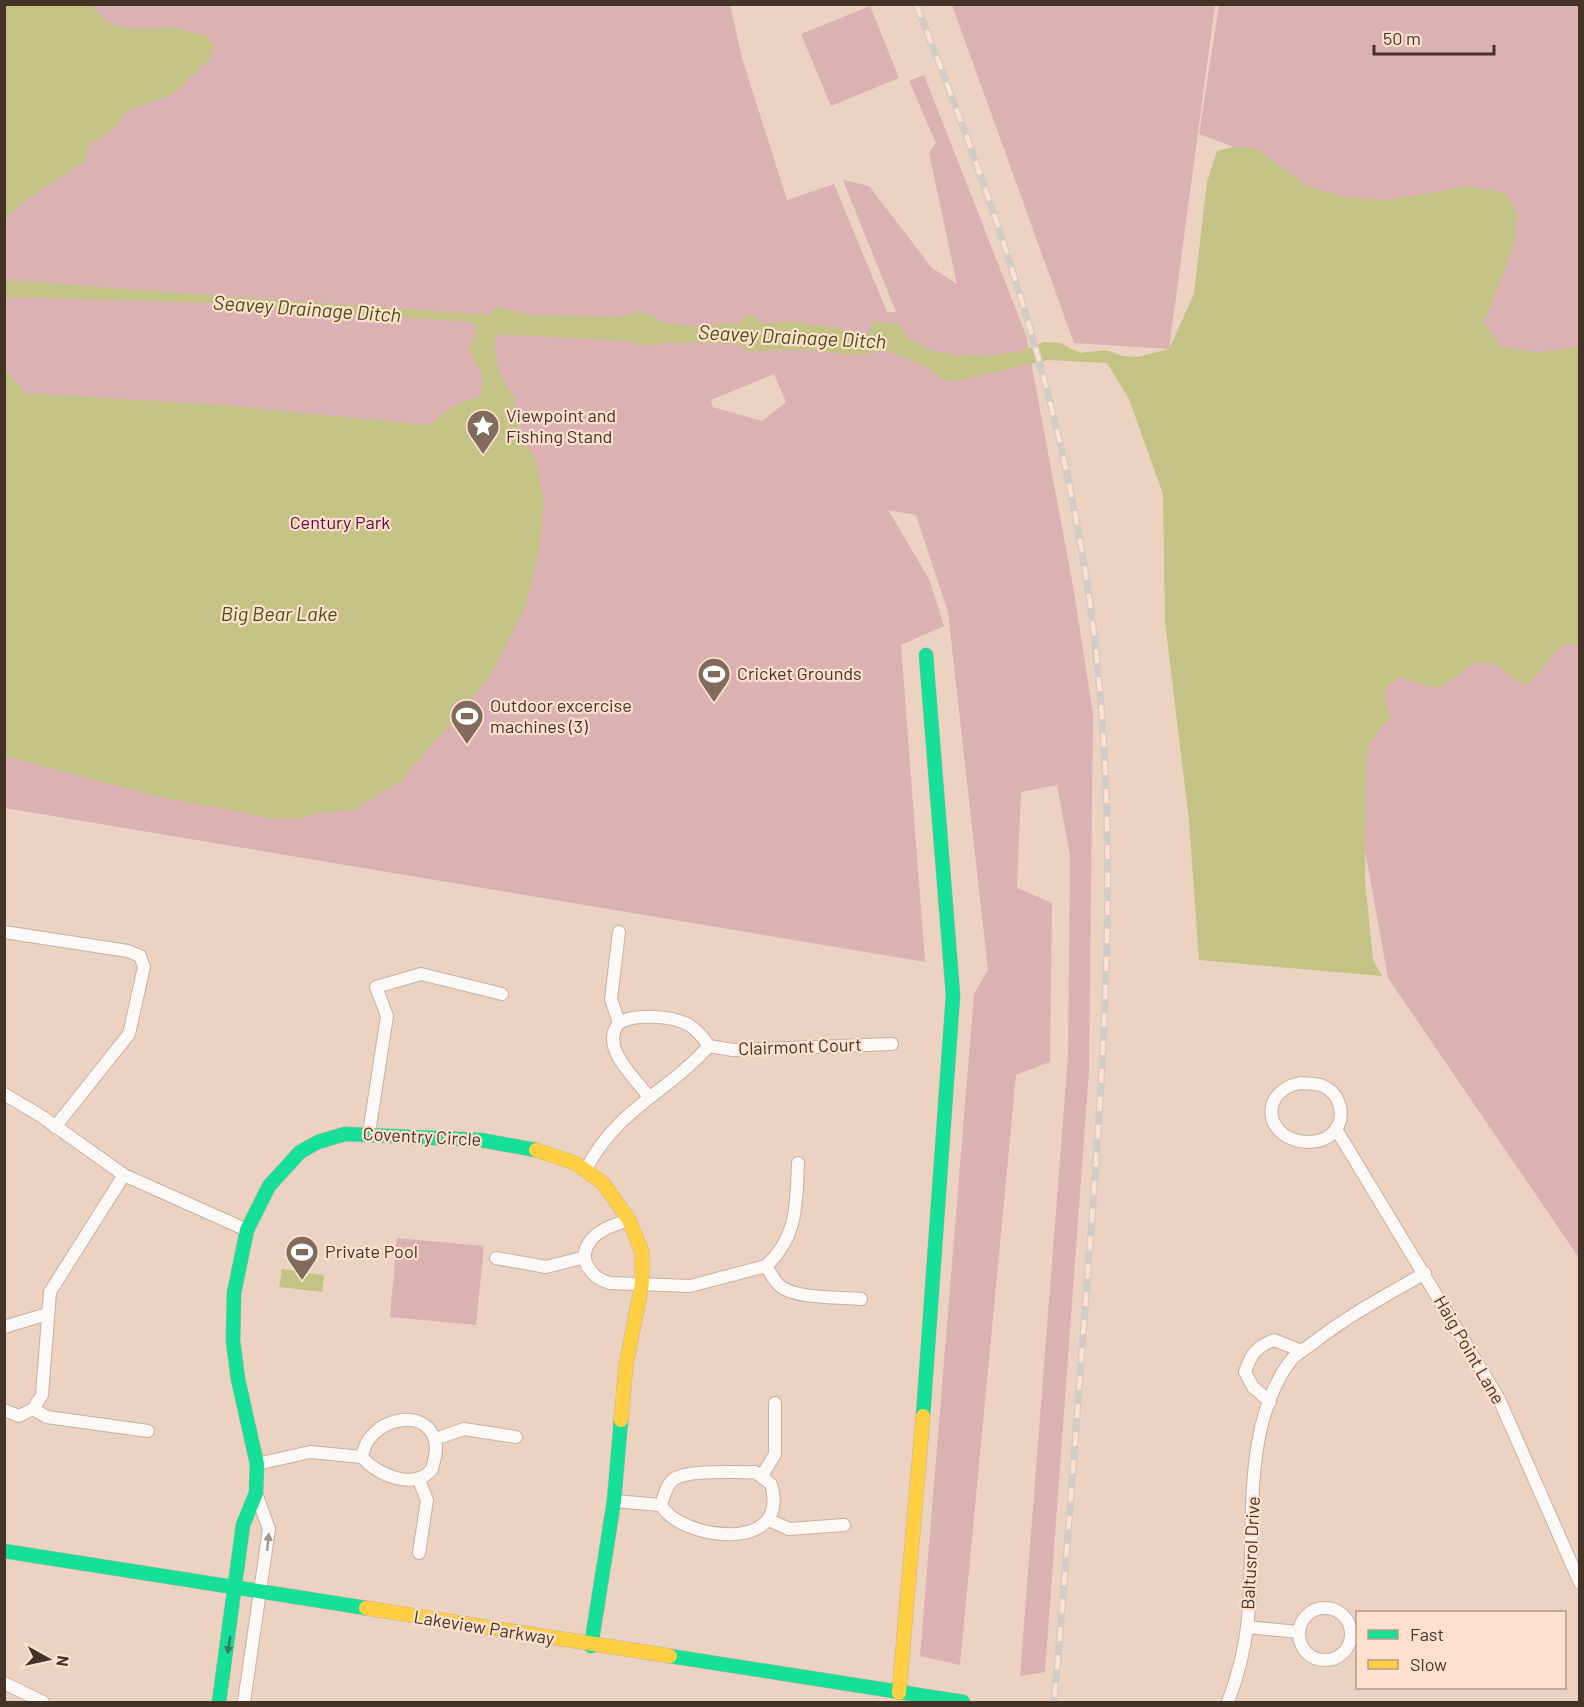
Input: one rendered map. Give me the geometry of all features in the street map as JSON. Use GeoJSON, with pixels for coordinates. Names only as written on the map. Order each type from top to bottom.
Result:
{"type":"FeatureCollection","features":[{"type":"Feature","properties":{"kind":"street"},"geometry":{"type":"LineString","coordinates":[[899,1693],[926,1399],[953,995],[926,655]]}},
{"type":"Feature","properties":{"kind":"street"},"geometry":{"type":"LineString","coordinates":[[4,932],[128,951],[141,956],[144,967],[129,1034],[55,1127]]}},
{"type":"Feature","properties":{"kind":"street"},"geometry":{"type":"LineString","coordinates":[[619,932],[611,999],[619,1023]]}},
{"type":"Feature","properties":{"kind":"street"},"geometry":{"type":"LineString","coordinates":[[369,1133],[387,1016],[376,987],[421,974],[502,994]]}},
{"type":"Feature","properties":{"kind":"street"},"geometry":{"type":"LineString","coordinates":[[585,1169],[611,1129],[648,1096],[695,1061],[709,1046],[700,1033],[686,1024],[632,1017],[619,1023],[612,1038],[613,1048],[648,1096]]}},
{"type":"Feature","properties":{"kind":"street","name":"Clairmont Court"},"geometry":{"type":"LineString","coordinates":[[709,1046],[734,1050],[892,1044]]}},
{"type":"Feature","properties":{"kind":"street"},"geometry":{"type":"LineString","coordinates":[[1300,1083],[1320,1085],[1329,1089],[1340,1106],[1341,1115],[1336,1129],[1325,1139],[1316,1142],[1287,1139],[1279,1133],[1271,1116],[1276,1097],[1290,1085],[1300,1083]]}},
{"type":"Feature","properties":{"kind":"street"},"geometry":{"type":"LineString","coordinates":[[4,1094],[124,1175],[247,1230]]}},
{"type":"Feature","properties":{"kind":"street","name":"Haig Point Lane"},"geometry":{"type":"LineString","coordinates":[[1336,1129],[1499,1399],[1580,1583]]}},
{"type":"Feature","properties":{"kind":"street","name":"Coventry Circle"},"geometry":{"type":"LineString","coordinates":[[219,1702],[243,1525],[256,1493],[257,1464],[238,1380],[233,1341],[234,1293],[247,1230],[269,1186],[300,1152],[318,1142],[345,1134],[369,1133],[507,1143],[539,1150],[585,1169],[603,1183],[629,1220],[642,1252],[642,1284],[626,1365],[614,1501],[591,1646]]}},
{"type":"Feature","properties":{"kind":"street"},"geometry":{"type":"LineString","coordinates":[[629,1220],[615,1224],[590,1241],[585,1257],[586,1266],[598,1280],[610,1283],[690,1286],[766,1266],[780,1253],[792,1230],[798,1163]]}},
{"type":"Feature","properties":{"kind":"street"},"geometry":{"type":"LineString","coordinates":[[4,1410],[19,1416],[33,1409],[42,1395],[50,1292],[124,1175]]}},
{"type":"Feature","properties":{"kind":"street"},"geometry":{"type":"LineString","coordinates":[[496,1258],[546,1267],[585,1257]]}},
{"type":"Feature","properties":{"kind":"street"},"geometry":{"type":"LineString","coordinates":[[766,1266],[779,1286],[798,1294],[861,1299]]}},
{"type":"Feature","properties":{"kind":"street","name":"Baltusrol Drive"},"geometry":{"type":"LineString","coordinates":[[1228,1702],[1237,1678],[1247,1627],[1254,1480],[1264,1418],[1270,1402],[1292,1360],[1363,1310],[1425,1273]]}},
{"type":"Feature","properties":{"kind":"street"},"geometry":{"type":"LineString","coordinates":[[4,1327],[47,1314]]}},
{"type":"Feature","properties":{"kind":"street"},"geometry":{"type":"LineString","coordinates":[[1270,1402],[1249,1382],[1245,1372],[1250,1357],[1259,1346],[1274,1340],[1302,1352]]}},
{"type":"Feature","properties":{"kind":"street"},"geometry":{"type":"LineString","coordinates":[[762,1476],[775,1454],[775,1402]]}},
{"type":"Feature","properties":{"kind":"street"},"geometry":{"type":"LineString","coordinates":[[33,1409],[47,1417],[148,1431]]}},
{"type":"Feature","properties":{"kind":"street"},"geometry":{"type":"LineString","coordinates":[[257,1464],[310,1452],[362,1457],[368,1465],[385,1473],[408,1481],[419,1480],[432,1468],[435,1439],[431,1431],[423,1425],[394,1421],[377,1428],[368,1438],[362,1457]]}},
{"type":"Feature","properties":{"kind":"street"},"geometry":{"type":"LineString","coordinates":[[435,1439],[464,1429],[516,1437]]}},
{"type":"Feature","properties":{"kind":"street"},"geometry":{"type":"LineString","coordinates":[[755,1472],[762,1476],[771,1484],[773,1508],[764,1526],[751,1533],[716,1534],[699,1529],[666,1513],[661,1505],[665,1490],[673,1480],[684,1475],[755,1472]]}},
{"type":"Feature","properties":{"kind":"street"},"geometry":{"type":"LineString","coordinates":[[419,1480],[427,1500],[419,1553]]}},
{"type":"Feature","properties":{"kind":"street","name":"Coventry Circle"},"geometry":{"type":"LineString","coordinates":[[244,1702],[262,1592],[269,1529],[256,1493]]}},
{"type":"Feature","properties":{"kind":"street"},"geometry":{"type":"LineString","coordinates":[[614,1501],[661,1505]]}},
{"type":"Feature","properties":{"kind":"street"},"geometry":{"type":"LineString","coordinates":[[769,1520],[789,1529],[844,1525]]}},
{"type":"Feature","properties":{"kind":"street","name":"Lakeview Parkway"},"geometry":{"type":"LineString","coordinates":[[4,1551],[591,1646],[963,1702]]}},
{"type":"Feature","properties":{"kind":"street"},"geometry":{"type":"LineString","coordinates":[[1323,1608],[1339,1613],[1346,1619],[1351,1636],[1344,1652],[1329,1660],[1320,1660],[1305,1652],[1300,1645],[1299,1632],[1308,1614],[1323,1608]]}},
{"type":"Feature","properties":{"kind":"street"},"geometry":{"type":"LineString","coordinates":[[1247,1627],[1299,1632]]}},
{"type":"Feature","properties":{"kind":"street"},"geometry":{"type":"LineString","coordinates":[[4,1683],[42,1702]]}},
{"type":"Feature","properties":{"kind":"green space","name":"Century Park"},"geometry":{"type":"Polygon","coordinates":[[[5,5],[730,5],[742,58],[787,200],[834,184],[887,312],[896,312],[843,180],[869,186],[932,268],[957,284],[929,153],[936,143],[909,81],[924,75],[1026,335],[1073,586],[1093,714],[1089,1070],[1045,1672],[1020,1676],[1068,1056],[1070,855],[1057,785],[1021,792],[1017,888],[1052,903],[1050,1062],[1016,1075],[960,1665],[920,1656],[974,994],[988,970],[948,612],[916,515],[888,510],[929,579],[944,626],[901,645],[925,962],[5,808],[5,5]],[[774,374],[711,400],[713,407],[762,421],[786,402],[774,374]]]}},
{"type":"Feature","properties":{"kind":"green space"},"geometry":{"type":"Polygon","coordinates":[[[952,5],[1215,5],[1169,349],[1074,343],[952,5]]]}},
{"type":"Feature","properties":{"kind":"green space"},"geometry":{"type":"Polygon","coordinates":[[[1219,5],[1579,5],[1579,389],[1555,386],[1355,260],[1261,157],[1199,134],[1219,5]]]}},
{"type":"Feature","properties":{"kind":"green space"},"geometry":{"type":"Polygon","coordinates":[[[870,6],[899,78],[831,106],[801,34],[870,6]]]}},
{"type":"Feature","properties":{"kind":"green space"},"geometry":{"type":"Polygon","coordinates":[[[1579,608],[1579,1258],[1388,978],[1360,822],[1373,675],[1579,608]]]}},
{"type":"Feature","properties":{"kind":"green space"},"geometry":{"type":"Polygon","coordinates":[[[397,1238],[484,1246],[476,1325],[390,1317],[397,1238]]]}},
{"type":"Feature","properties":{"kind":"water"},"geometry":{"type":"Polygon","coordinates":[[[5,4],[93,5],[108,22],[118,26],[140,29],[174,28],[206,34],[215,46],[209,60],[173,94],[126,111],[115,128],[88,146],[86,160],[34,195],[5,219],[5,4]]]}},
{"type":"Feature","properties":{"kind":"water","name":"Big Bear Lake"},"geometry":{"type":"Polygon","coordinates":[[[1234,147],[1257,149],[1307,186],[1345,197],[1388,200],[1468,186],[1505,193],[1518,213],[1513,247],[1484,323],[1502,347],[1539,352],[1579,347],[1579,645],[1565,644],[1527,685],[1518,682],[1497,665],[1476,662],[1442,686],[1427,686],[1400,677],[1386,687],[1386,703],[1391,718],[1380,728],[1368,747],[1366,782],[1365,881],[1373,960],[1382,976],[1199,960],[1189,820],[1165,622],[1163,494],[1129,399],[1107,363],[1048,360],[957,381],[943,380],[927,367],[888,351],[853,355],[808,350],[749,351],[735,343],[666,343],[649,346],[624,341],[499,334],[494,343],[499,373],[514,398],[520,434],[536,460],[544,503],[539,552],[525,608],[490,677],[401,781],[354,810],[316,813],[300,819],[270,818],[155,796],[5,756],[5,369],[26,393],[221,405],[430,425],[453,407],[480,397],[483,379],[470,351],[476,327],[467,319],[458,317],[278,305],[5,297],[5,280],[489,315],[495,307],[534,315],[617,317],[639,312],[652,315],[660,322],[695,326],[739,323],[750,314],[758,318],[759,323],[799,322],[869,334],[873,321],[899,324],[909,338],[931,351],[957,355],[982,356],[1022,351],[1044,342],[1060,343],[1080,353],[1106,350],[1123,356],[1138,357],[1169,349],[1194,294],[1207,182],[1217,151],[1234,147]]]}},
{"type":"Feature","properties":{"kind":"water","name":"Private Pool"},"geometry":{"type":"Polygon","coordinates":[[[282,1269],[324,1275],[322,1292],[279,1287],[282,1269]]]}},
{"type":"Feature","properties":{"kind":"waterway","name":"Seavey Drainage Ditch"},"geometry":{"type":"LineString","coordinates":[[241,304],[472,320]]}},
{"type":"Feature","properties":{"kind":"railway"},"geometry":{"type":"LineString","coordinates":[[916,4],[972,151],[1021,298],[1042,373],[1077,525],[1090,603],[1100,686],[1107,853],[1104,1019],[1094,1186],[1054,1702]]}},
{"type":"Feature","properties":{"kind":"traffic: fast"},"geometry":{"type":"LineString","coordinates":[[923,1416],[953,995],[926,655]]}},
{"type":"Feature","properties":{"kind":"traffic: fast"},"geometry":{"type":"LineString","coordinates":[[219,1702],[243,1525],[256,1493],[257,1464],[238,1379],[233,1341],[234,1293],[247,1230],[269,1186],[300,1152],[318,1142],[345,1134],[481,1140],[536,1150]]}},
{"type":"Feature","properties":{"kind":"traffic: fast"},"geometry":{"type":"LineString","coordinates":[[591,1646],[614,1501],[621,1420]]}},
{"type":"Feature","properties":{"kind":"traffic: fast"},"geometry":{"type":"LineString","coordinates":[[4,1551],[366,1608]]}},
{"type":"Feature","properties":{"kind":"traffic: fast"},"geometry":{"type":"LineString","coordinates":[[670,1656],[963,1702]]}},
{"type":"Feature","properties":{"kind":"traffic: slow"},"geometry":{"type":"LineString","coordinates":[[536,1150],[575,1163],[603,1183],[629,1220],[642,1252],[642,1284],[626,1365],[621,1420]]}},
{"type":"Feature","properties":{"kind":"traffic: slow"},"geometry":{"type":"LineString","coordinates":[[899,1693],[923,1416]]}},
{"type":"Feature","properties":{"kind":"traffic: slow"},"geometry":{"type":"LineString","coordinates":[[366,1608],[670,1656]]}},
{"type":"Feature","properties":{"kind":"place","name":"Viewpoint and Fishing Stand"},"geometry":{"type":"Point","coordinates":[483,455]}},
{"type":"Feature","properties":{"kind":"place","name":"Cricket Grounds"},"geometry":{"type":"Point","coordinates":[714,703]}},
{"type":"Feature","properties":{"kind":"place","name":"Outdoor excercise machines (3)"},"geometry":{"type":"Point","coordinates":[467,745]}},
{"type":"Feature","properties":{"kind":"place","name":"Private Pool"},"geometry":{"type":"Point","coordinates":[302,1281]}}]}
